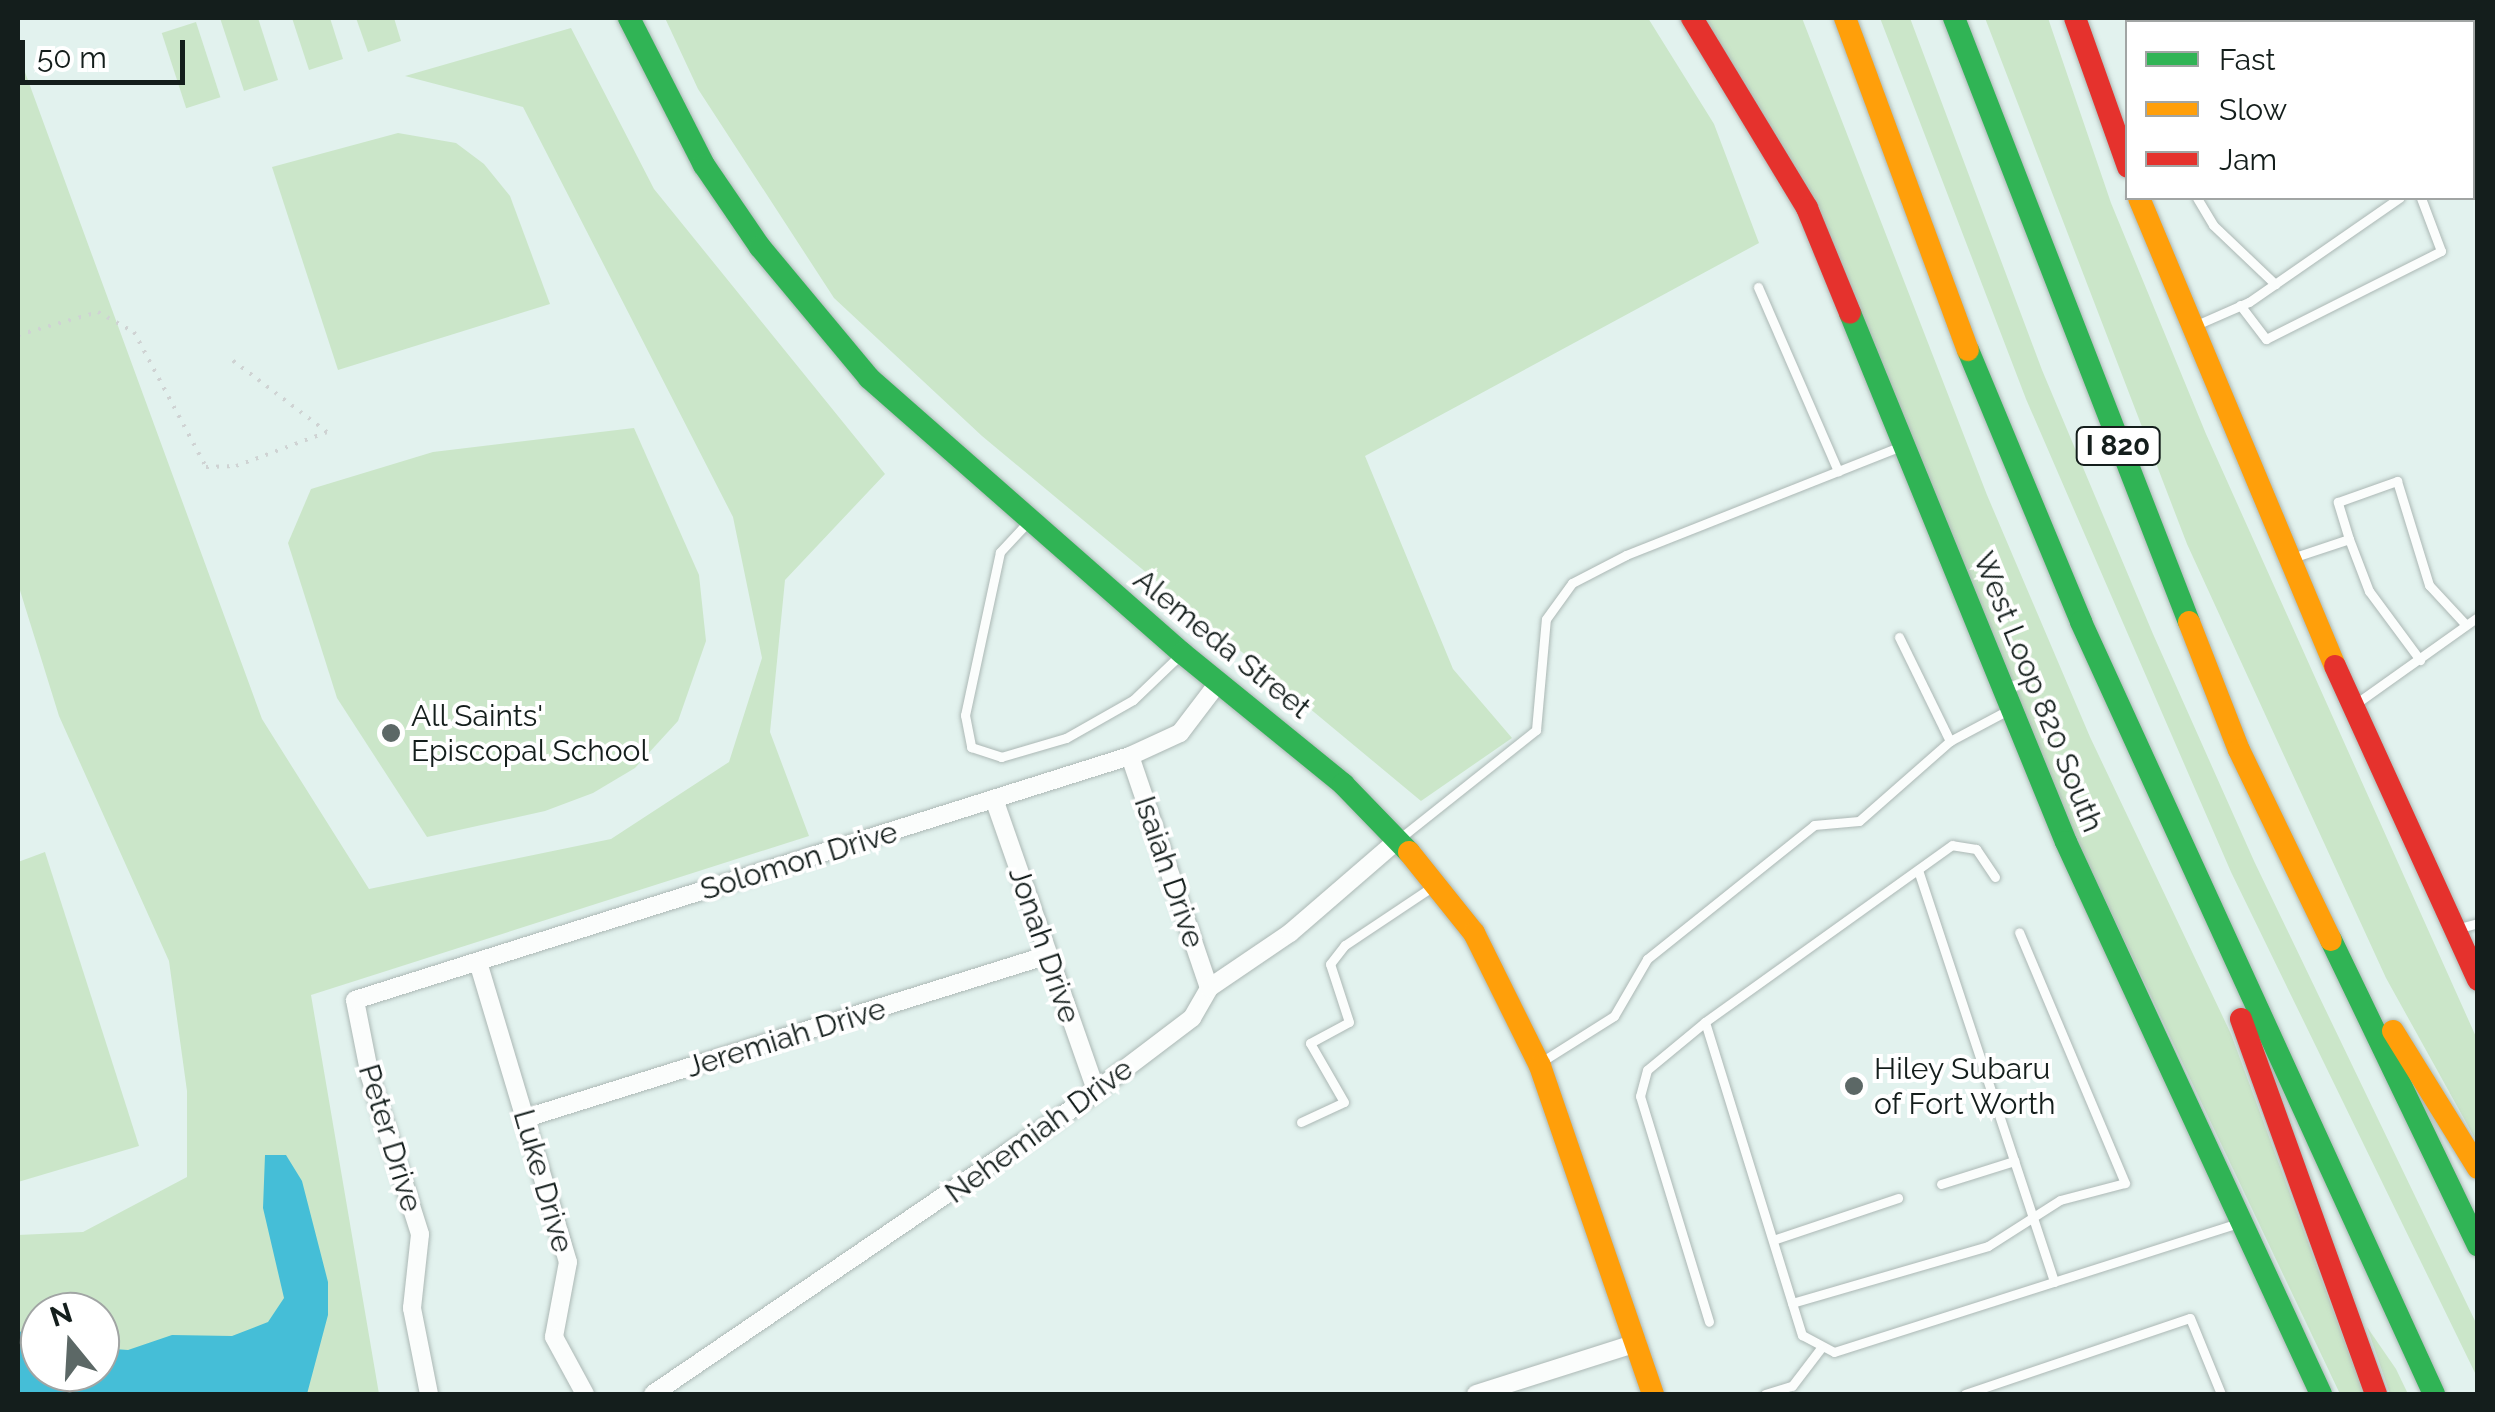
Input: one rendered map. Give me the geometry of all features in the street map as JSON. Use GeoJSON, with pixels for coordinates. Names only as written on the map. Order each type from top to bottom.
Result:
{"type":"FeatureCollection","features":[{"type":"Feature","properties":{"kind":"main road","name":"Alemeda Street"},"geometry":{"type":"LineString","coordinates":[[629,18],[704,165],[760,247],[869,378],[1182,653],[1302,747],[1399,839],[1437,883],[1474,933],[1539,1063],[1653,1394]]}},
{"type":"Feature","properties":{"kind":"main road","name":"West Loop 820 South"},"geometry":{"type":"LineString","coordinates":[[1692,18],[1807,208],[2066,842],[2244,1221],[2320,1394]]}},
{"type":"Feature","properties":{"kind":"main road"},"geometry":{"type":"LineString","coordinates":[[1845,18],[1942,291],[2165,808],[2434,1394]]}},
{"type":"Feature","properties":{"kind":"main road","name":"I 820"},"geometry":{"type":"LineString","coordinates":[[1954,18],[2047,268],[2238,750],[2478,1246]]}},
{"type":"Feature","properties":{"kind":"main road"},"geometry":{"type":"LineString","coordinates":[[2075,18],[2125,159]]}},
{"type":"Feature","properties":{"kind":"main road"},"geometry":{"type":"LineString","coordinates":[[2140,200],[2187,329],[2286,560],[2478,980]]}},
{"type":"Feature","properties":{"kind":"main road"},"geometry":{"type":"LineString","coordinates":[[2165,808],[2376,1394]]}},
{"type":"Feature","properties":{"kind":"main road"},"geometry":{"type":"LineString","coordinates":[[2293,870],[2478,1168]]}},
{"type":"Feature","properties":{"kind":"street","name":"Solomon Drive"},"geometry":{"type":"LineString","coordinates":[[355,1000],[1130,756],[1180,732],[1218,683]]}},
{"type":"Feature","properties":{"kind":"street","name":"Isaiah Drive"},"geometry":{"type":"LineString","coordinates":[[1130,756],[1208,988]]}},
{"type":"Feature","properties":{"kind":"street","name":"Jonah Drive"},"geometry":{"type":"LineString","coordinates":[[994,800],[1045,956],[1096,1090]]}},
{"type":"Feature","properties":{"kind":"street","name":"Nehemiah Drive"},"geometry":{"type":"LineString","coordinates":[[653,1394],[1096,1090],[1192,1018],[1208,988],[1290,932],[1399,839]]}},
{"type":"Feature","properties":{"kind":"street","name":"Jeremiah Drive"},"geometry":{"type":"LineString","coordinates":[[526,1118],[1045,956]]}},
{"type":"Feature","properties":{"kind":"street","name":"Luke Drive"},"geometry":{"type":"LineString","coordinates":[[478,962],[568,1262],[554,1338],[585,1394]]}},
{"type":"Feature","properties":{"kind":"street","name":"Peter Drive"},"geometry":{"type":"LineString","coordinates":[[355,1000],[370,1076],[420,1234],[412,1308],[428,1394]]}},
{"type":"Feature","properties":{"kind":"street"},"geometry":{"type":"LineString","coordinates":[[1476,1394],[1637,1343]]}},
{"type":"Feature","properties":{"kind":"lane"},"geometry":{"type":"LineString","coordinates":[[2198,200],[2213,225],[2275,284]]}},
{"type":"Feature","properties":{"kind":"lane"},"geometry":{"type":"LineString","coordinates":[[2187,329],[2275,284],[2397,200]]}},
{"type":"Feature","properties":{"kind":"lane"},"geometry":{"type":"LineString","coordinates":[[2240,305],[2266,339],[2441,251],[2422,200]]}},
{"type":"Feature","properties":{"kind":"lane"},"geometry":{"type":"LineString","coordinates":[[1758,288],[1838,471]]}},
{"type":"Feature","properties":{"kind":"lane"},"geometry":{"type":"LineString","coordinates":[[1399,839],[1536,730],[1546,619],[1572,583],[1904,445]]}},
{"type":"Feature","properties":{"kind":"lane"},"geometry":{"type":"LineString","coordinates":[[2420,660],[2369,590],[2338,502],[2397,481],[2428,584],[2466,625]]}},
{"type":"Feature","properties":{"kind":"lane"},"geometry":{"type":"LineString","coordinates":[[1029,520],[1000,552],[965,716],[972,747],[1001,757],[1066,738],[1133,700],[1182,653]]}},
{"type":"Feature","properties":{"kind":"lane"},"geometry":{"type":"LineString","coordinates":[[2286,560],[2349,539]]}},
{"type":"Feature","properties":{"kind":"lane"},"geometry":{"type":"LineString","coordinates":[[2351,707],[2478,617]]}},
{"type":"Feature","properties":{"kind":"lane"},"geometry":{"type":"LineString","coordinates":[[1899,636],[1950,740]]}},
{"type":"Feature","properties":{"kind":"lane"},"geometry":{"type":"LineString","coordinates":[[1539,1063],[1614,1016],[1647,959],[1814,825],[1858,821],[1950,740],[2012,708]]}},
{"type":"Feature","properties":{"kind":"lane"},"geometry":{"type":"LineString","coordinates":[[1708,1322],[1640,1096],[1647,1070],[1705,1022],[1952,845],[1976,849],[1995,878]]}},
{"type":"Feature","properties":{"kind":"lane"},"geometry":{"type":"LineString","coordinates":[[1918,870],[2054,1282]]}},
{"type":"Feature","properties":{"kind":"lane"},"geometry":{"type":"LineString","coordinates":[[1302,1122],[1344,1102],[1310,1042],[1349,1022],[1330,964],[1345,946],[1437,883]]}},
{"type":"Feature","properties":{"kind":"lane"},"geometry":{"type":"LineString","coordinates":[[2453,930],[2478,922]]}},
{"type":"Feature","properties":{"kind":"lane"},"geometry":{"type":"LineString","coordinates":[[1792,1303],[1988,1246],[2032,1214],[2125,1183],[2019,932]]}},
{"type":"Feature","properties":{"kind":"lane"},"geometry":{"type":"LineString","coordinates":[[1705,1022],[1802,1336],[1821,1348],[1834,1352],[2244,1221]]}},
{"type":"Feature","properties":{"kind":"lane"},"geometry":{"type":"LineString","coordinates":[[1941,1184],[2014,1161]]}},
{"type":"Feature","properties":{"kind":"lane"},"geometry":{"type":"LineString","coordinates":[[1772,1240],[1898,1198]]}},
{"type":"Feature","properties":{"kind":"lane"},"geometry":{"type":"LineString","coordinates":[[1965,1394],[2190,1318],[2221,1394]]}},
{"type":"Feature","properties":{"kind":"lane"},"geometry":{"type":"LineString","coordinates":[[1764,1394],[1792,1386],[1821,1348]]}},
{"type":"Feature","properties":{"kind":"path"},"geometry":{"type":"LineString","coordinates":[[18,335],[98,312],[134,332],[206,467],[236,466],[327,432],[232,360]]}},
{"type":"Feature","properties":{"kind":"green space"},"geometry":{"type":"Polygon","coordinates":[[[220,18],[258,18],[278,80],[244,91],[220,18]]]}},
{"type":"Feature","properties":{"kind":"green space"},"geometry":{"type":"Polygon","coordinates":[[[292,18],[330,18],[343,59],[309,70],[292,18]]]}},
{"type":"Feature","properties":{"kind":"green space"},"geometry":{"type":"Polygon","coordinates":[[[356,18],[394,18],[401,41],[368,52],[356,18]]]}},
{"type":"Feature","properties":{"kind":"green space"},"geometry":{"type":"Polygon","coordinates":[[[665,18],[1648,18],[1714,124],[1759,243],[1365,456],[1453,669],[1512,738],[1421,801],[982,436],[834,298],[698,89],[665,18]]]}},
{"type":"Feature","properties":{"kind":"green space"},"geometry":{"type":"Polygon","coordinates":[[[1700,18],[1802,18],[1987,495],[2090,737],[2231,1034],[2364,1394],[2340,1394],[2069,824],[1867,329],[1700,18]]]}},
{"type":"Feature","properties":{"kind":"green space"},"geometry":{"type":"Polygon","coordinates":[[[1880,18],[1910,18],[2042,370],[2153,634],[2254,861],[2477,1325],[2477,1377],[2231,872],[2026,399],[1880,18]]]}},
{"type":"Feature","properties":{"kind":"green space"},"geometry":{"type":"Polygon","coordinates":[[[1985,18],[2048,18],[2111,203],[2206,434],[2477,1039],[2477,1142],[2386,978],[2187,544],[1985,18]]]}},
{"type":"Feature","properties":{"kind":"green space"},"geometry":{"type":"Polygon","coordinates":[[[196,22],[220,97],[186,108],[162,33],[196,22]]]}},
{"type":"Feature","properties":{"kind":"green space"},"geometry":{"type":"Polygon","coordinates":[[[571,28],[654,189],[885,474],[785,580],[770,732],[809,836],[311,995],[379,1394],[18,1394],[18,1235],[83,1232],[187,1177],[187,1091],[169,961],[59,716],[18,584],[18,53],[262,719],[369,889],[611,839],[729,762],[762,658],[733,517],[523,107],[405,76],[571,28]]]}},
{"type":"Feature","properties":{"kind":"green space"},"geometry":{"type":"Polygon","coordinates":[[[398,133],[456,143],[484,164],[510,196],[550,304],[338,370],[272,167],[398,133]]]}},
{"type":"Feature","properties":{"kind":"green space"},"geometry":{"type":"Polygon","coordinates":[[[634,428],[699,575],[706,641],[678,721],[635,768],[593,793],[545,811],[427,837],[337,698],[288,543],[311,489],[433,452],[634,428]]]}},
{"type":"Feature","properties":{"kind":"green space"},"geometry":{"type":"Polygon","coordinates":[[[45,852],[139,1146],[18,1182],[18,862],[45,852]]]}},
{"type":"Feature","properties":{"kind":"green space"},"geometry":{"type":"Polygon","coordinates":[[[2367,1327],[2396,1369],[2408,1394],[2390,1394],[2367,1327]]]}},
{"type":"Feature","properties":{"kind":"water"},"geometry":{"type":"Polygon","coordinates":[[[265,1155],[286,1155],[302,1181],[328,1282],[328,1315],[307,1394],[18,1394],[18,1331],[20,1392],[120,1392],[120,1349],[172,1335],[232,1336],[268,1322],[284,1298],[263,1208],[265,1155]]]}},
{"type":"Feature","properties":{"kind":"traffic: fast"},"geometry":{"type":"LineString","coordinates":[[629,18],[704,165],[760,247],[869,378],[1182,653],[1343,784],[1409,852]]}},
{"type":"Feature","properties":{"kind":"traffic: fast"},"geometry":{"type":"LineString","coordinates":[[1954,18],[2189,622]]}},
{"type":"Feature","properties":{"kind":"traffic: fast"},"geometry":{"type":"LineString","coordinates":[[1850,313],[2066,842],[2321,1394]]}},
{"type":"Feature","properties":{"kind":"traffic: fast"},"geometry":{"type":"LineString","coordinates":[[1968,350],[2081,622],[2434,1394]]}},
{"type":"Feature","properties":{"kind":"traffic: fast"},"geometry":{"type":"LineString","coordinates":[[2331,940],[2478,1246]]}},
{"type":"Feature","properties":{"kind":"traffic: slow"},"geometry":{"type":"LineString","coordinates":[[1845,18],[1968,350]]}},
{"type":"Feature","properties":{"kind":"traffic: slow"},"geometry":{"type":"LineString","coordinates":[[2140,200],[2335,666]]}},
{"type":"Feature","properties":{"kind":"traffic: slow"},"geometry":{"type":"LineString","coordinates":[[2189,622],[2239,750],[2331,940]]}},
{"type":"Feature","properties":{"kind":"traffic: slow"},"geometry":{"type":"LineString","coordinates":[[1409,852],[1474,933],[1540,1066],[1653,1394]]}},
{"type":"Feature","properties":{"kind":"traffic: slow"},"geometry":{"type":"LineString","coordinates":[[2393,1031],[2478,1168]]}},
{"type":"Feature","properties":{"kind":"traffic: jam"},"geometry":{"type":"LineString","coordinates":[[1692,18],[1807,208],[1850,313]]}},
{"type":"Feature","properties":{"kind":"traffic: jam"},"geometry":{"type":"LineString","coordinates":[[2075,18],[2125,159]]}},
{"type":"Feature","properties":{"kind":"traffic: jam"},"geometry":{"type":"LineString","coordinates":[[2335,666],[2478,980]]}},
{"type":"Feature","properties":{"kind":"traffic: jam"},"geometry":{"type":"LineString","coordinates":[[2241,1019],[2376,1394]]}},
{"type":"Feature","properties":{"kind":"place","name":"All Saints' Episcopal School"},"geometry":{"type":"Point","coordinates":[391,733]}},
{"type":"Feature","properties":{"kind":"place","name":"Hiley Subaru of Fort Worth"},"geometry":{"type":"Point","coordinates":[1854,1086]}}]}
